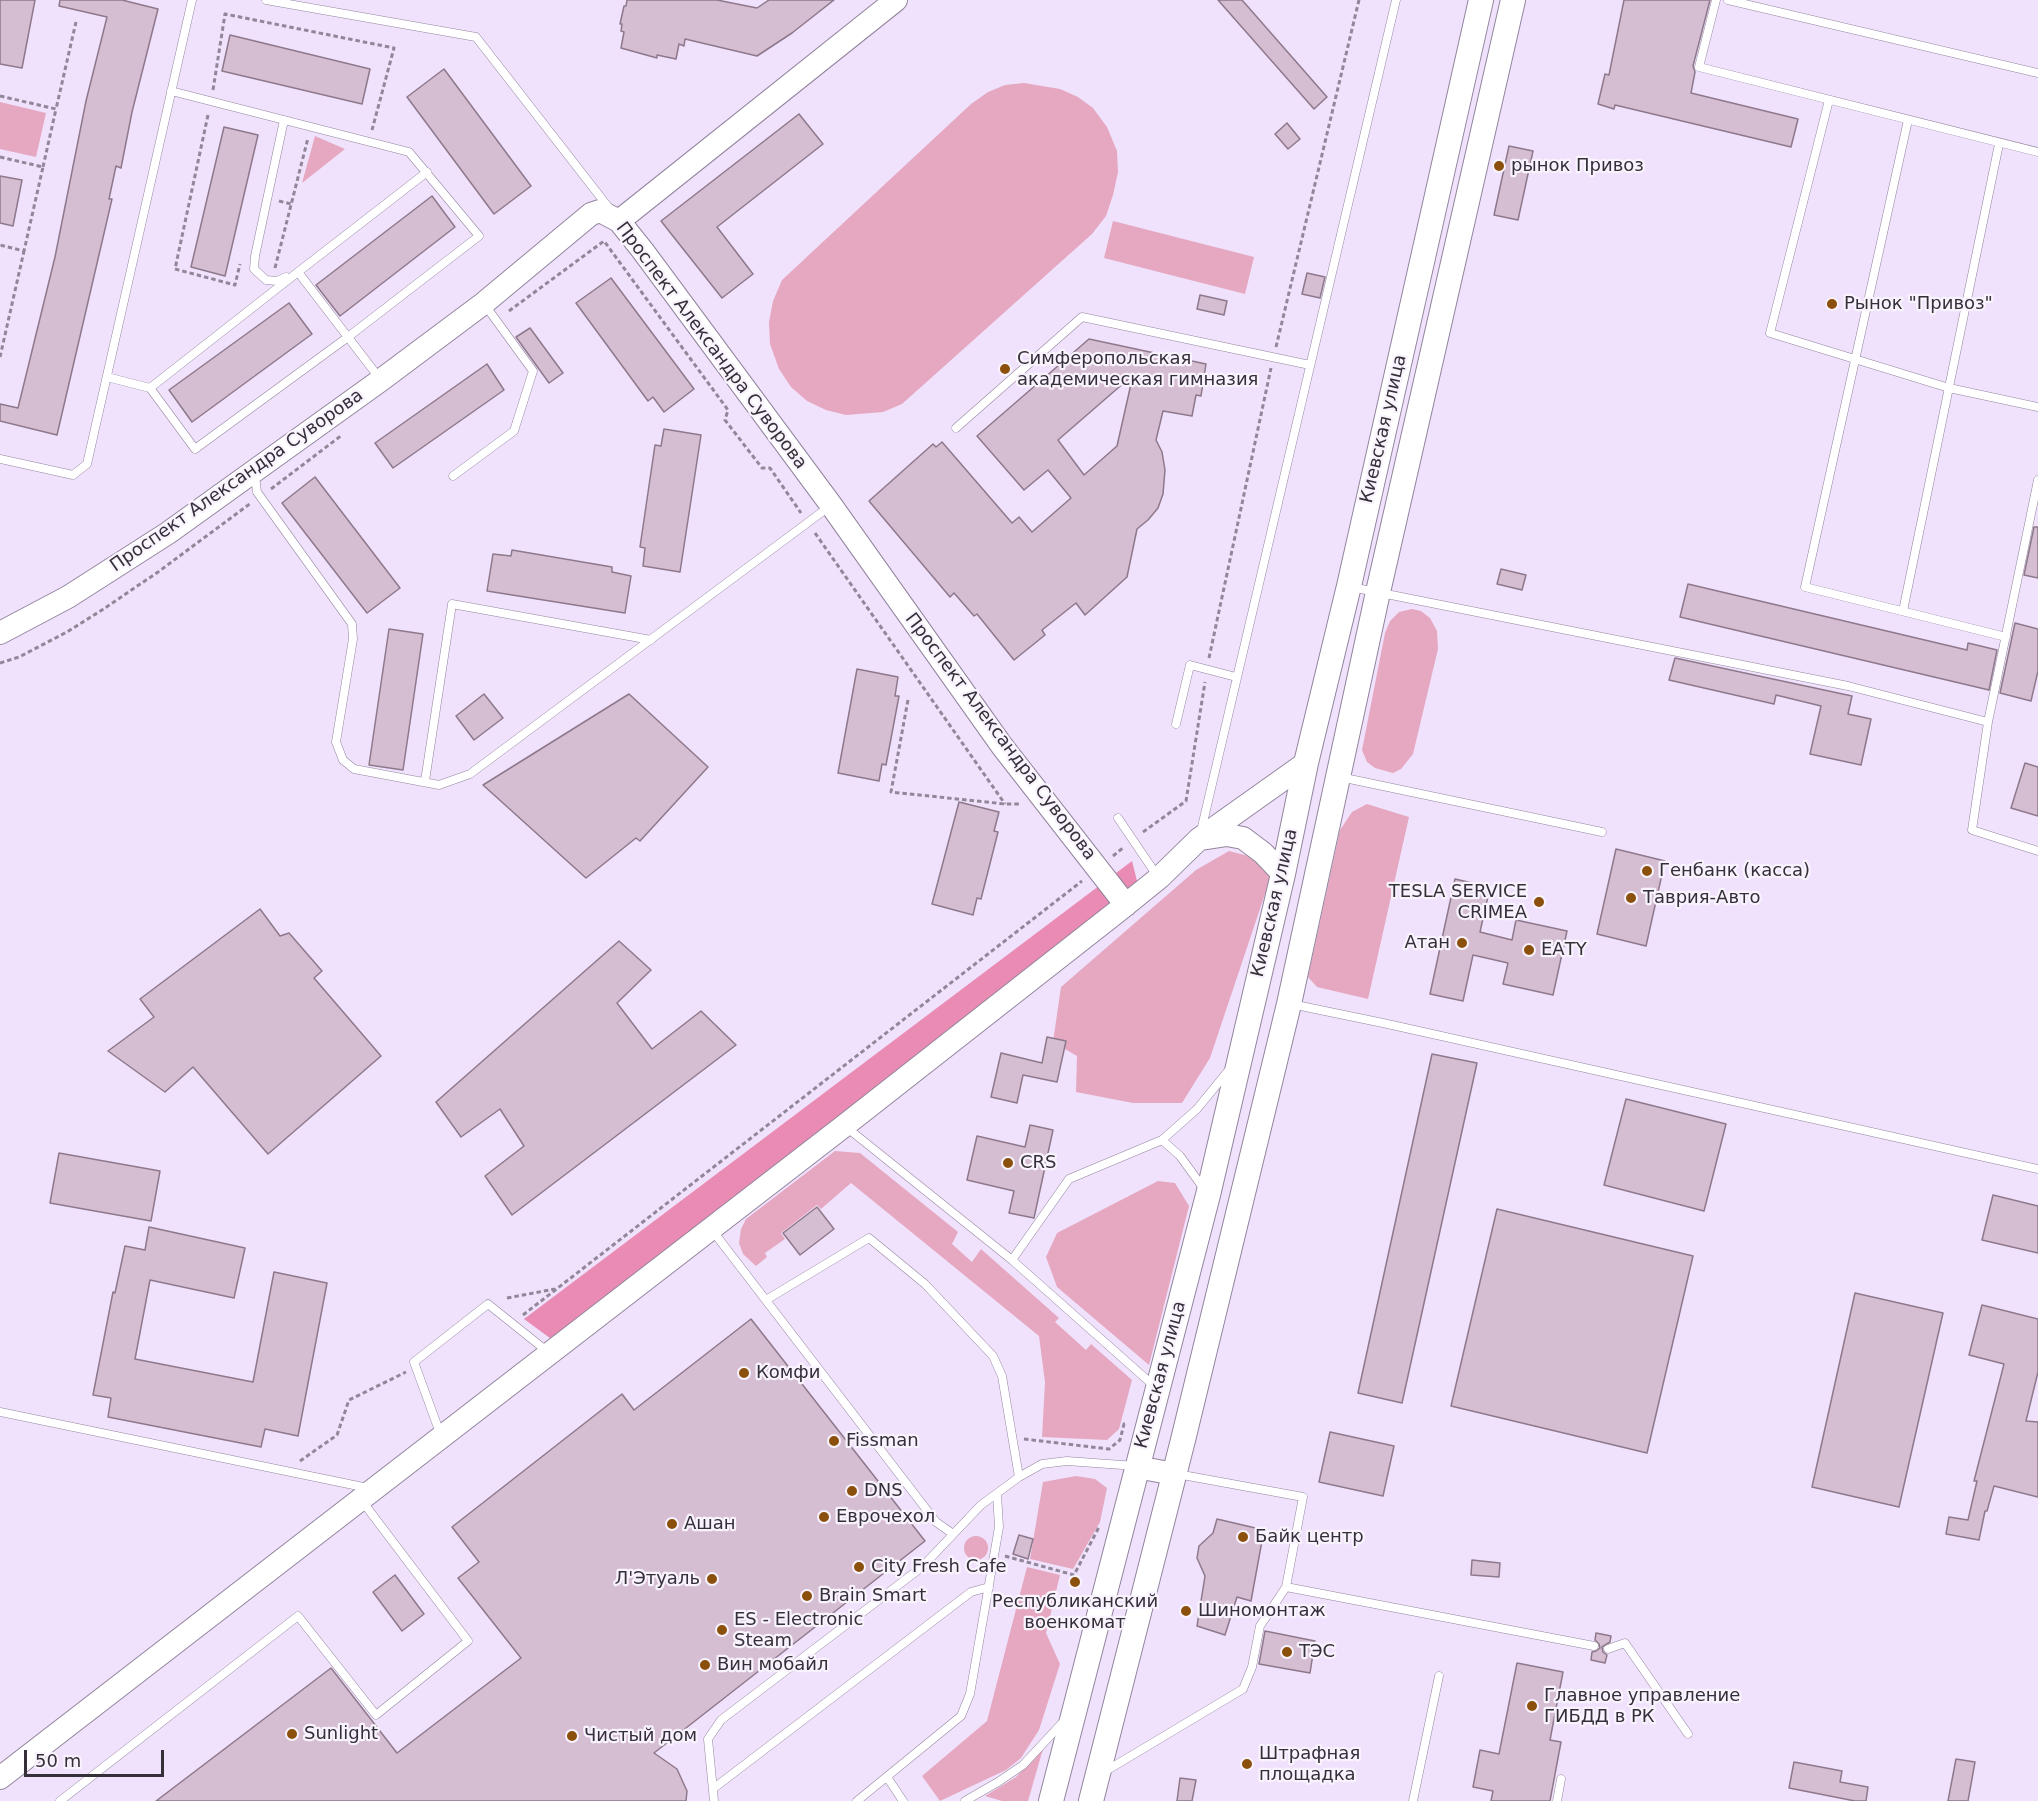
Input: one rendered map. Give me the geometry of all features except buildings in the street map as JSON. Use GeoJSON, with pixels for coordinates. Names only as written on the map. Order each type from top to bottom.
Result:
{"type":"FeatureCollection","features":[{"type":"Feature","properties":{"kind":"main road","name":"Киевская улица"},"geometry":{"type":"LineString","coordinates":[[1051,1801],[1208,1195],[1283,874],[1306,763],[1349,586],[1481,0]]}},
{"type":"Feature","properties":{"kind":"main road","name":"Киевская улица"},"geometry":{"type":"LineString","coordinates":[[1091,1801],[1289,1004],[1378,592],[1513,0]]}},
{"type":"Feature","properties":{"kind":"street"},"geometry":{"type":"LineString","coordinates":[[619,221],[896,0]]}},
{"type":"Feature","properties":{"kind":"street","name":"Проспект Александра Суворова"},"geometry":{"type":"LineString","coordinates":[[0,633],[68,597],[168,533],[381,380],[490,312],[591,214],[600,211],[619,221],[831,505],[1002,746],[1126,905]]}},
{"type":"Feature","properties":{"kind":"street"},"geometry":{"type":"LineString","coordinates":[[0,1778],[844,1126],[1126,905],[1159,878],[1200,839],[1306,763]]}},
{"type":"Feature","properties":{"kind":"street"},"geometry":{"type":"LineString","coordinates":[[1200,839],[1227,836],[1244,838],[1263,853],[1283,874]]}},
{"type":"Feature","properties":{"kind":"street"},"geometry":{"type":"LineString","coordinates":[[1137,1467],[1174,1474]]}},
{"type":"Feature","properties":{"kind":"lane"},"geometry":{"type":"LineString","coordinates":[[0,459],[73,475],[87,464],[192,0]]}},
{"type":"Feature","properties":{"kind":"lane"},"geometry":{"type":"LineString","coordinates":[[266,0],[476,37],[619,221]]}},
{"type":"Feature","properties":{"kind":"lane"},"geometry":{"type":"LineString","coordinates":[[1200,839],[1396,0]]}},
{"type":"Feature","properties":{"kind":"lane"},"geometry":{"type":"LineString","coordinates":[[1716,0],[1699,67],[2038,152]]}},
{"type":"Feature","properties":{"kind":"lane"},"geometry":{"type":"LineString","coordinates":[[1728,0],[2038,73]]}},
{"type":"Feature","properties":{"kind":"lane"},"geometry":{"type":"LineString","coordinates":[[107,377],[150,388],[195,449],[348,337],[479,236],[409,152],[171,91]]}},
{"type":"Feature","properties":{"kind":"lane"},"geometry":{"type":"LineString","coordinates":[[1829,100],[1770,333],[1949,388],[2038,407]]}},
{"type":"Feature","properties":{"kind":"lane"},"geometry":{"type":"LineString","coordinates":[[284,120],[254,269],[266,280],[277,281],[298,272]]}},
{"type":"Feature","properties":{"kind":"lane"},"geometry":{"type":"LineString","coordinates":[[1908,120],[1804,587],[2006,637]]}},
{"type":"Feature","properties":{"kind":"lane"},"geometry":{"type":"LineString","coordinates":[[1903,611],[1999,144]]}},
{"type":"Feature","properties":{"kind":"lane"},"geometry":{"type":"LineString","coordinates":[[150,388],[427,172]]}},
{"type":"Feature","properties":{"kind":"lane"},"geometry":{"type":"LineString","coordinates":[[298,272],[381,380]]}},
{"type":"Feature","properties":{"kind":"lane"},"geometry":{"type":"LineString","coordinates":[[453,476],[514,431],[533,371],[490,312]]}},
{"type":"Feature","properties":{"kind":"lane"},"geometry":{"type":"LineString","coordinates":[[956,428],[1082,317],[1310,365]]}},
{"type":"Feature","properties":{"kind":"lane"},"geometry":{"type":"LineString","coordinates":[[255,469],[257,492],[260,497],[352,624],[354,639],[336,742],[343,760],[354,769],[439,785],[470,774],[831,505]]}},
{"type":"Feature","properties":{"kind":"lane"},"geometry":{"type":"LineString","coordinates":[[2038,480],[1988,722],[1972,830],[2038,851]]}},
{"type":"Feature","properties":{"kind":"lane"},"geometry":{"type":"LineString","coordinates":[[1349,586],[1848,686],[1988,722]]}},
{"type":"Feature","properties":{"kind":"lane"},"geometry":{"type":"LineString","coordinates":[[425,782],[452,604],[651,640]]}},
{"type":"Feature","properties":{"kind":"lane"},"geometry":{"type":"LineString","coordinates":[[1176,724],[1190,665],[1236,677]]}},
{"type":"Feature","properties":{"kind":"lane"},"geometry":{"type":"LineString","coordinates":[[1338,777],[1602,832]]}},
{"type":"Feature","properties":{"kind":"lane"},"geometry":{"type":"LineString","coordinates":[[1118,818],[1159,878]]}},
{"type":"Feature","properties":{"kind":"lane"},"geometry":{"type":"LineString","coordinates":[[1289,1004],[2038,1169]]}},
{"type":"Feature","properties":{"kind":"lane"},"geometry":{"type":"LineString","coordinates":[[1012,1260],[1069,1179],[1162,1140],[1197,1108],[1240,1058]]}},
{"type":"Feature","properties":{"kind":"lane"},"geometry":{"type":"LineString","coordinates":[[844,1126],[1012,1260],[1158,1390]]}},
{"type":"Feature","properties":{"kind":"lane"},"geometry":{"type":"LineString","coordinates":[[1162,1140],[1180,1156],[1208,1195]]}},
{"type":"Feature","properties":{"kind":"lane"},"geometry":{"type":"LineString","coordinates":[[711,1228],[936,1522],[953,1534]]}},
{"type":"Feature","properties":{"kind":"lane"},"geometry":{"type":"LineString","coordinates":[[766,1300],[869,1238],[925,1284],[993,1356],[1002,1377],[1019,1477]]}},
{"type":"Feature","properties":{"kind":"lane"},"geometry":{"type":"LineString","coordinates":[[442,1438],[414,1362],[488,1304],[549,1353]]}},
{"type":"Feature","properties":{"kind":"lane"},"geometry":{"type":"LineString","coordinates":[[0,1412],[286,1471],[368,1495],[468,1641],[376,1715],[298,1616],[60,1801]]}},
{"type":"Feature","properties":{"kind":"lane"},"geometry":{"type":"LineString","coordinates":[[714,1801],[708,1739],[721,1720],[922,1567],[981,1505],[1019,1477],[1042,1464],[1066,1461],[1137,1467]]}},
{"type":"Feature","properties":{"kind":"lane"},"geometry":{"type":"LineString","coordinates":[[1098,1776],[1243,1689],[1252,1668],[1260,1626],[1286,1587],[1303,1497],[1174,1474]]}},
{"type":"Feature","properties":{"kind":"lane"},"geometry":{"type":"LineString","coordinates":[[857,1801],[961,1716],[970,1694],[995,1554],[999,1527],[997,1494]]}},
{"type":"Feature","properties":{"kind":"lane"},"geometry":{"type":"LineString","coordinates":[[714,1788],[971,1592],[989,1587]]}},
{"type":"Feature","properties":{"kind":"lane"},"geometry":{"type":"LineString","coordinates":[[1286,1587],[1594,1646]]}},
{"type":"Feature","properties":{"kind":"lane"},"geometry":{"type":"LineString","coordinates":[[1608,1649],[1625,1643],[1688,1734]]}},
{"type":"Feature","properties":{"kind":"lane"},"geometry":{"type":"LineString","coordinates":[[1413,1801],[1439,1676]]}},
{"type":"Feature","properties":{"kind":"lane"},"geometry":{"type":"LineString","coordinates":[[965,1801],[1023,1765],[1075,1709]]}},
{"type":"Feature","properties":{"kind":"lane"},"geometry":{"type":"LineString","coordinates":[[887,1777],[903,1801]]}},
{"type":"Feature","properties":{"kind":"lane"},"geometry":{"type":"LineString","coordinates":[[1557,1801],[1561,1779]]}},
{"type":"Feature","properties":{"kind":"path"},"geometry":{"type":"LineString","coordinates":[[512,1323],[1098,869],[1132,840],[1186,801],[1206,670],[1273,356],[1359,0]]}},
{"type":"Feature","properties":{"kind":"path"},"geometry":{"type":"LineString","coordinates":[[240,263],[235,285],[175,270],[211,102],[225,14],[394,48],[372,130]]}},
{"type":"Feature","properties":{"kind":"path"},"geometry":{"type":"LineString","coordinates":[[0,357],[76,22]]}},
{"type":"Feature","properties":{"kind":"path"},"geometry":{"type":"LineString","coordinates":[[0,96],[56,109]]}},
{"type":"Feature","properties":{"kind":"path"},"geometry":{"type":"LineString","coordinates":[[277,281],[275,268],[311,127]]}},
{"type":"Feature","properties":{"kind":"path"},"geometry":{"type":"LineString","coordinates":[[0,157],[43,167]]}},
{"type":"Feature","properties":{"kind":"path"},"geometry":{"type":"LineString","coordinates":[[490,312],[604,241],[728,410],[725,420],[762,468],[770,468],[1005,804]]}},
{"type":"Feature","properties":{"kind":"path"},"geometry":{"type":"LineString","coordinates":[[0,245],[24,251]]}},
{"type":"Feature","properties":{"kind":"path"},"geometry":{"type":"LineString","coordinates":[[0,663],[67,632],[102,610],[158,572],[345,433]]}},
{"type":"Feature","properties":{"kind":"path"},"geometry":{"type":"LineString","coordinates":[[909,700],[891,792],[1005,804],[1026,804]]}},
{"type":"Feature","properties":{"kind":"path"},"geometry":{"type":"LineString","coordinates":[[507,1298],[557,1289]]}},
{"type":"Feature","properties":{"kind":"path"},"geometry":{"type":"LineString","coordinates":[[286,1471],[337,1435],[349,1400],[416,1368]]}},
{"type":"Feature","properties":{"kind":"path"},"geometry":{"type":"LineString","coordinates":[[1013,1438],[1109,1449],[1120,1440],[1124,1424],[1129,1426]]}},
{"type":"Feature","properties":{"kind":"path"},"geometry":{"type":"LineString","coordinates":[[995,1554],[1074,1575],[1100,1526]]}},
{"type":"Feature","properties":{"kind":"shaded area"},"geometry":{"type":"Polygon","coordinates":[[[1024,83],[1060,89],[1078,97],[1093,108],[1107,127],[1117,151],[1118,172],[1106,216],[1092,234],[902,404],[883,412],[846,415],[826,410],[807,401],[791,387],[779,369],[770,344],[769,322],[773,301],[782,280],[971,104],[988,92],[1005,85],[1024,83]]]}},
{"type":"Feature","properties":{"kind":"shaded area"},"geometry":{"type":"Polygon","coordinates":[[[0,102],[46,113],[36,157],[0,149],[0,102]]]}},
{"type":"Feature","properties":{"kind":"shaded area"},"geometry":{"type":"Polygon","coordinates":[[[315,136],[345,149],[302,183],[315,136]]]}},
{"type":"Feature","properties":{"kind":"shaded area"},"geometry":{"type":"Polygon","coordinates":[[[1113,221],[1254,257],[1245,294],[1104,258],[1113,221]]]}},
{"type":"Feature","properties":{"kind":"shaded area"},"geometry":{"type":"Polygon","coordinates":[[[1412,609],[1421,611],[1430,618],[1437,631],[1438,649],[1413,754],[1401,769],[1393,773],[1375,768],[1367,762],[1362,750],[1385,633],[1390,621],[1399,612],[1412,609]]]}},
{"type":"Feature","properties":{"kind":"shaded area"},"geometry":{"type":"Polygon","coordinates":[[[1367,804],[1409,817],[1368,999],[1317,987],[1308,977],[1340,830],[1352,812],[1367,804]]]}},
{"type":"Feature","properties":{"kind":"shaded area"},"geometry":{"type":"Polygon","coordinates":[[[1229,851],[1252,857],[1271,876],[1210,1058],[1182,1103],[1133,1103],[1076,1092],[1077,1056],[1053,1042],[1061,987],[1196,870],[1229,851]]]}},
{"type":"Feature","properties":{"kind":"shaded area"},"geometry":{"type":"Polygon","coordinates":[[[1132,861],[1139,889],[554,1341],[524,1319],[1132,861]]]}},
{"type":"Feature","properties":{"kind":"shaded area"},"geometry":{"type":"Polygon","coordinates":[[[835,1151],[860,1153],[958,1232],[952,1244],[972,1262],[981,1249],[1059,1318],[1055,1322],[1086,1350],[1091,1344],[1132,1380],[1119,1429],[1107,1440],[1042,1437],[1045,1382],[1039,1336],[851,1183],[821,1209],[817,1205],[781,1233],[785,1239],[765,1253],[767,1257],[756,1266],[743,1254],[739,1243],[741,1229],[746,1219],[835,1151]]]}},
{"type":"Feature","properties":{"kind":"shaded area"},"geometry":{"type":"Polygon","coordinates":[[[1158,1181],[1175,1183],[1189,1206],[1149,1365],[1057,1287],[1046,1257],[1057,1233],[1158,1181]]]}},
{"type":"Feature","properties":{"kind":"shaded area"},"geometry":{"type":"Polygon","coordinates":[[[1076,1476],[1095,1479],[1107,1488],[1100,1522],[1073,1569],[1030,1559],[1043,1482],[1076,1476]]]}},
{"type":"Feature","properties":{"kind":"shaded area"},"geometry":{"type":"Polygon","coordinates":[[[976,1536],[985,1539],[988,1548],[985,1557],[976,1560],[967,1557],[964,1548],[967,1539],[976,1536]]]}},
{"type":"Feature","properties":{"kind":"shaded area"},"geometry":{"type":"Polygon","coordinates":[[[1027,1567],[1060,1575],[1046,1633],[1060,1664],[1039,1730],[1021,1758],[1006,1770],[940,1801],[922,1776],[987,1721],[1027,1567]]]}},
{"type":"Feature","properties":{"kind":"shaded area"},"geometry":{"type":"Polygon","coordinates":[[[1043,1749],[1028,1801],[1002,1801],[985,1796],[1016,1777],[1043,1749]]]}},
{"type":"Feature","properties":{"kind":"place","name":"рынок Привоз"},"geometry":{"type":"Point","coordinates":[1499,166]}},
{"type":"Feature","properties":{"kind":"place","name":"Рынок \"Привоз\""},"geometry":{"type":"Point","coordinates":[1832,304]}},
{"type":"Feature","properties":{"kind":"place","name":"Симферопольская академическая гимназия"},"geometry":{"type":"Point","coordinates":[1005,369]}},
{"type":"Feature","properties":{"kind":"place","name":"Генбанк (касса)"},"geometry":{"type":"Point","coordinates":[1647,871]}},
{"type":"Feature","properties":{"kind":"place","name":"Таврия-Авто"},"geometry":{"type":"Point","coordinates":[1631,898]}},
{"type":"Feature","properties":{"kind":"place","name":"TESLA SERVICE CRIMEA"},"geometry":{"type":"Point","coordinates":[1539,902]}},
{"type":"Feature","properties":{"kind":"place","name":"Атан"},"geometry":{"type":"Point","coordinates":[1462,943]}},
{"type":"Feature","properties":{"kind":"place","name":"EАTY"},"geometry":{"type":"Point","coordinates":[1529,950]}},
{"type":"Feature","properties":{"kind":"place","name":"CRS"},"geometry":{"type":"Point","coordinates":[1008,1163]}},
{"type":"Feature","properties":{"kind":"place","name":"Комфи"},"geometry":{"type":"Point","coordinates":[744,1373]}},
{"type":"Feature","properties":{"kind":"place","name":"Fissman"},"geometry":{"type":"Point","coordinates":[834,1441]}},
{"type":"Feature","properties":{"kind":"place","name":"DNS"},"geometry":{"type":"Point","coordinates":[852,1491]}},
{"type":"Feature","properties":{"kind":"place","name":"Еврочехол"},"geometry":{"type":"Point","coordinates":[824,1517]}},
{"type":"Feature","properties":{"kind":"place","name":"Ашан"},"geometry":{"type":"Point","coordinates":[672,1524]}},
{"type":"Feature","properties":{"kind":"place","name":"Байк центр"},"geometry":{"type":"Point","coordinates":[1243,1537]}},
{"type":"Feature","properties":{"kind":"place","name":"City Fresh Cafe"},"geometry":{"type":"Point","coordinates":[859,1567]}},
{"type":"Feature","properties":{"kind":"place","name":"Л'Этуаль"},"geometry":{"type":"Point","coordinates":[712,1579]}},
{"type":"Feature","properties":{"kind":"place","name":"Республиканский военкомат"},"geometry":{"type":"Point","coordinates":[1075,1582]}},
{"type":"Feature","properties":{"kind":"place","name":"Brain Smart"},"geometry":{"type":"Point","coordinates":[807,1596]}},
{"type":"Feature","properties":{"kind":"place","name":"Шиномонтаж"},"geometry":{"type":"Point","coordinates":[1186,1611]}},
{"type":"Feature","properties":{"kind":"place","name":"ES - Electronic Steam"},"geometry":{"type":"Point","coordinates":[722,1630]}},
{"type":"Feature","properties":{"kind":"place","name":"ТЭС"},"geometry":{"type":"Point","coordinates":[1287,1652]}},
{"type":"Feature","properties":{"kind":"place","name":"Вин мобайл"},"geometry":{"type":"Point","coordinates":[705,1665]}},
{"type":"Feature","properties":{"kind":"place","name":"Главное управление ГИБДД в РК"},"geometry":{"type":"Point","coordinates":[1532,1706]}},
{"type":"Feature","properties":{"kind":"place","name":"Sunlight"},"geometry":{"type":"Point","coordinates":[292,1734]}},
{"type":"Feature","properties":{"kind":"place","name":"Чистый дом"},"geometry":{"type":"Point","coordinates":[572,1736]}},
{"type":"Feature","properties":{"kind":"place","name":"Штрафная площадка"},"geometry":{"type":"Point","coordinates":[1247,1764]}}]}
